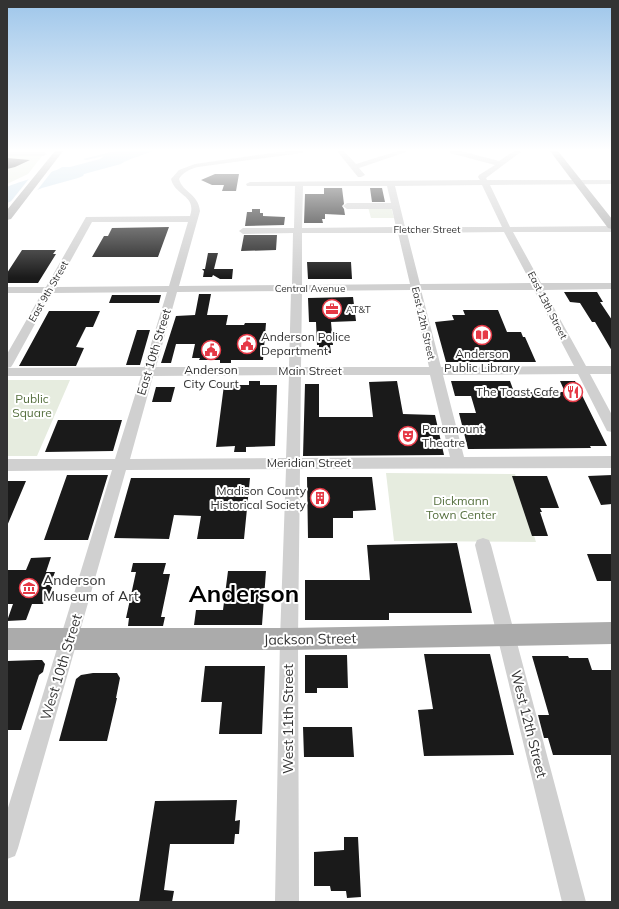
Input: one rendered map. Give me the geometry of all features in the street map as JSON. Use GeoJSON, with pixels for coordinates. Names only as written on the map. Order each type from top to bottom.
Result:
{"type":"FeatureCollection","features":[{"type":"Feature","properties":{"kind":"main road"},"geometry":{"type":"LineString","coordinates":[[7,217],[26,193]]}},
{"type":"Feature","properties":{"kind":"main road"},"geometry":{"type":"LineString","coordinates":[[587,193],[612,227]]}},
{"type":"Feature","properties":{"kind":"main road","name":"Jackson Street"},"geometry":{"type":"LineString","coordinates":[[7,639],[289,640],[506,634],[612,633]]}},
{"type":"Feature","properties":{"kind":"street","name":"East 10th Street"},"geometry":{"type":"LineString","coordinates":[[121,464],[196,211],[196,202],[187,193]]}},
{"type":"Feature","properties":{"kind":"street","name":"West 11th Street"},"geometry":{"type":"LineString","coordinates":[[287,902],[289,640],[299,193]]}},
{"type":"Feature","properties":{"kind":"street","name":"East 12th Street"},"geometry":{"type":"LineString","coordinates":[[393,193],[458,463]]}},
{"type":"Feature","properties":{"kind":"street","name":"East 13th Street"},"geometry":{"type":"LineString","coordinates":[[490,193],[612,427]]}},
{"type":"Feature","properties":{"kind":"street"},"geometry":{"type":"LineString","coordinates":[[347,206],[396,206]]}},
{"type":"Feature","properties":{"kind":"street","name":"East 9th Street"},"geometry":{"type":"LineString","coordinates":[[7,364],[89,219],[194,219]]}},
{"type":"Feature","properties":{"kind":"street","name":"Fletcher Street"},"geometry":{"type":"LineString","coordinates":[[243,231],[612,227]]}},
{"type":"Feature","properties":{"kind":"street"},"geometry":{"type":"LineString","coordinates":[[124,289],[153,285],[165,280],[175,272],[182,261]]}},
{"type":"Feature","properties":{"kind":"street","name":"Central Avenue"},"geometry":{"type":"LineString","coordinates":[[7,290],[612,286]]}},
{"type":"Feature","properties":{"kind":"street","name":"Main Street"},"geometry":{"type":"LineString","coordinates":[[7,372],[612,370]]}},
{"type":"Feature","properties":{"kind":"street","name":"Meridian Street"},"geometry":{"type":"LineString","coordinates":[[7,465],[612,462]]}},
{"type":"Feature","properties":{"kind":"street","name":"West 10th Street"},"geometry":{"type":"LineString","coordinates":[[7,848],[121,464]]}},
{"type":"Feature","properties":{"kind":"street","name":"West 12th Street"},"geometry":{"type":"LineString","coordinates":[[483,545],[574,902]]}},
{"type":"Feature","properties":{"kind":"green space"},"geometry":{"type":"Polygon","coordinates":[[[368,207],[391,207],[394,218],[371,218],[368,207]]]}},
{"type":"Feature","properties":{"kind":"green space","name":"Public Square"},"geometry":{"type":"Polygon","coordinates":[[[7,380],[70,380],[37,456],[7,456],[7,380]]]}},
{"type":"Feature","properties":{"kind":"green space","name":"Dickmann Town Center"},"geometry":{"type":"Polygon","coordinates":[[[386,473],[515,474],[536,542],[394,541],[386,473]]]}},
{"type":"Feature","properties":{"kind":"water"},"geometry":{"type":"Polygon","coordinates":[[[7,193],[29,193],[7,203],[7,193]]]}},
{"type":"Feature","properties":{"kind":"pier"},"geometry":{"type":"Polygon","coordinates":[[[17,193],[34,193],[8,205],[17,193]]]}},
{"type":"Feature","properties":{"kind":"building"},"geometry":{"type":"Polygon","coordinates":[[[343,193],[344,204],[342,206],[345,215],[325,214],[325,219],[322,219],[323,223],[304,223],[305,194],[343,193]]]}},
{"type":"Feature","properties":{"kind":"building"},"geometry":{"type":"Polygon","coordinates":[[[371,193],[383,193],[385,202],[372,202],[371,193]]]}},
{"type":"Feature","properties":{"kind":"building"},"geometry":{"type":"Polygon","coordinates":[[[252,209],[260,209],[260,213],[263,213],[263,216],[285,217],[284,225],[245,226],[247,212],[252,212],[252,209]]]}},
{"type":"Feature","properties":{"kind":"building"},"geometry":{"type":"Polygon","coordinates":[[[169,227],[158,257],[92,257],[104,236],[108,236],[112,228],[169,227]]]}},
{"type":"Feature","properties":{"kind":"building"},"geometry":{"type":"Polygon","coordinates":[[[244,235],[277,235],[276,250],[241,251],[244,235]]]}},
{"type":"Feature","properties":{"kind":"building"},"geometry":{"type":"Polygon","coordinates":[[[22,250],[56,250],[53,254],[56,254],[38,283],[7,283],[7,273],[22,250]]]}},
{"type":"Feature","properties":{"kind":"building"},"geometry":{"type":"Polygon","coordinates":[[[208,253],[218,253],[214,269],[233,269],[232,279],[220,279],[213,275],[212,277],[203,277],[204,271],[202,269],[205,269],[208,253]]]}},
{"type":"Feature","properties":{"kind":"building"},"geometry":{"type":"Polygon","coordinates":[[[307,262],[351,262],[352,279],[308,279],[307,262]]]}},
{"type":"Feature","properties":{"kind":"building"},"geometry":{"type":"Polygon","coordinates":[[[564,292],[597,292],[603,302],[600,302],[612,320],[612,351],[595,322],[592,322],[580,303],[570,302],[564,292]]]}},
{"type":"Feature","properties":{"kind":"building"},"geometry":{"type":"Polygon","coordinates":[[[199,294],[211,294],[207,315],[228,315],[226,325],[266,323],[263,360],[231,360],[231,363],[220,363],[220,360],[199,360],[200,358],[192,358],[195,344],[176,344],[171,363],[161,363],[176,316],[195,315],[199,294]]]}},
{"type":"Feature","properties":{"kind":"building"},"geometry":{"type":"Polygon","coordinates":[[[112,295],[161,295],[159,303],[109,303],[112,295]]]}},
{"type":"Feature","properties":{"kind":"building","name":"AT&T"},"geometry":{"type":"Polygon","coordinates":[[[353,297],[356,321],[331,322],[333,345],[330,345],[331,353],[319,354],[316,322],[309,322],[308,298],[353,297]]]}},
{"type":"Feature","properties":{"kind":"building","name":"Anderson Public Library"},"geometry":{"type":"Polygon","coordinates":[[[463,310],[498,310],[507,332],[521,332],[523,337],[525,337],[536,362],[446,362],[435,322],[454,320],[452,315],[465,315],[463,310]]]}},
{"type":"Feature","properties":{"kind":"building"},"geometry":{"type":"Polygon","coordinates":[[[49,311],[100,311],[93,327],[86,327],[76,347],[84,348],[76,366],[19,366],[49,311]]]}},
{"type":"Feature","properties":{"kind":"building"},"geometry":{"type":"Polygon","coordinates":[[[137,330],[150,330],[140,365],[126,365],[137,330]]]}},
{"type":"Feature","properties":{"kind":"building"},"geometry":{"type":"Polygon","coordinates":[[[249,381],[260,381],[260,385],[277,385],[275,446],[246,447],[246,452],[234,452],[235,446],[216,447],[224,385],[249,385],[249,381]]]}},
{"type":"Feature","properties":{"kind":"building"},"geometry":{"type":"Polygon","coordinates":[[[397,381],[403,414],[435,415],[444,455],[303,456],[305,384],[319,384],[319,417],[373,417],[369,382],[397,381]]]}},
{"type":"Feature","properties":{"kind":"building"},"geometry":{"type":"Polygon","coordinates":[[[451,381],[510,381],[514,392],[565,392],[560,381],[575,381],[607,446],[590,446],[591,448],[468,449],[459,413],[476,413],[471,396],[455,396],[451,381]]]}},
{"type":"Feature","properties":{"kind":"building"},"geometry":{"type":"Polygon","coordinates":[[[156,387],[175,387],[171,402],[152,402],[156,387]]]}},
{"type":"Feature","properties":{"kind":"building"},"geometry":{"type":"Polygon","coordinates":[[[58,420],[122,420],[113,451],[45,452],[58,420]]]}},
{"type":"Feature","properties":{"kind":"building"},"geometry":{"type":"Polygon","coordinates":[[[67,475],[108,475],[88,540],[44,540],[67,475]]]}},
{"type":"Feature","properties":{"kind":"building"},"geometry":{"type":"Polygon","coordinates":[[[612,475],[612,504],[601,505],[588,476],[612,475]]]}},
{"type":"Feature","properties":{"kind":"building"},"geometry":{"type":"Polygon","coordinates":[[[512,476],[547,476],[559,508],[540,508],[548,536],[532,536],[512,476]]]}},
{"type":"Feature","properties":{"kind":"building"},"geometry":{"type":"Polygon","coordinates":[[[307,477],[372,477],[376,510],[353,511],[353,518],[333,518],[333,538],[308,538],[307,477]]]}},
{"type":"Feature","properties":{"kind":"building"},"geometry":{"type":"Polygon","coordinates":[[[131,478],[250,478],[244,539],[197,539],[201,516],[174,515],[169,539],[114,538],[131,478]]]}},
{"type":"Feature","properties":{"kind":"building"},"geometry":{"type":"Polygon","coordinates":[[[7,481],[26,481],[7,526],[7,481]]]}},
{"type":"Feature","properties":{"kind":"building"},"geometry":{"type":"Polygon","coordinates":[[[457,543],[472,613],[389,613],[389,620],[305,620],[305,580],[370,580],[367,545],[457,543]]]}},
{"type":"Feature","properties":{"kind":"building"},"geometry":{"type":"Polygon","coordinates":[[[587,554],[612,554],[612,581],[597,581],[587,554]]]}},
{"type":"Feature","properties":{"kind":"building","name":"Anderson Museum of Art"},"geometry":{"type":"Polygon","coordinates":[[[51,557],[46,572],[55,572],[49,597],[46,597],[43,604],[32,604],[26,620],[7,621],[13,604],[7,604],[7,570],[26,570],[31,558],[51,557]]]}},
{"type":"Feature","properties":{"kind":"building"},"geometry":{"type":"Polygon","coordinates":[[[133,563],[166,563],[163,574],[170,574],[161,617],[165,617],[163,626],[128,626],[129,618],[126,618],[136,572],[131,572],[133,563]]]}},
{"type":"Feature","properties":{"kind":"building"},"geometry":{"type":"Polygon","coordinates":[[[228,571],[266,571],[262,625],[194,625],[196,610],[223,610],[228,571]]]}},
{"type":"Feature","properties":{"kind":"building"},"geometry":{"type":"Polygon","coordinates":[[[424,654],[490,654],[514,755],[424,756],[418,710],[433,709],[424,654]]]}},
{"type":"Feature","properties":{"kind":"building"},"geometry":{"type":"Polygon","coordinates":[[[305,655],[347,655],[348,688],[317,688],[317,693],[305,693],[305,655]]]}},
{"type":"Feature","properties":{"kind":"building"},"geometry":{"type":"Polygon","coordinates":[[[532,656],[568,656],[569,658],[588,658],[592,670],[612,670],[612,755],[553,755],[548,738],[544,738],[538,715],[549,715],[532,656]]]}},
{"type":"Feature","properties":{"kind":"building"},"geometry":{"type":"Polygon","coordinates":[[[42,660],[45,664],[43,672],[39,675],[21,730],[7,730],[7,661],[42,660]]]}},
{"type":"Feature","properties":{"kind":"building"},"geometry":{"type":"Polygon","coordinates":[[[205,666],[265,666],[262,734],[219,734],[222,702],[201,702],[205,666]]]}},
{"type":"Feature","properties":{"kind":"building"},"geometry":{"type":"Polygon","coordinates":[[[93,673],[117,673],[120,678],[107,741],[59,741],[76,679],[81,675],[93,673]]]}},
{"type":"Feature","properties":{"kind":"building"},"geometry":{"type":"Polygon","coordinates":[[[303,727],[352,727],[354,757],[304,757],[303,727]]]}},
{"type":"Feature","properties":{"kind":"building"},"geometry":{"type":"Polygon","coordinates":[[[237,800],[235,821],[240,820],[239,834],[235,834],[234,844],[170,844],[164,890],[174,891],[172,902],[139,902],[155,801],[237,800]]]}},
{"type":"Feature","properties":{"kind":"building"},"geometry":{"type":"Polygon","coordinates":[[[344,837],[358,837],[361,897],[347,898],[346,891],[331,891],[330,886],[314,886],[314,852],[344,850],[344,837]]]}},
{"type":"Feature","properties":{"kind":"place","name":"AT&T"},"geometry":{"type":"Point","coordinates":[332,309]}},
{"type":"Feature","properties":{"kind":"place","name":"Anderson Public Library"},"geometry":{"type":"Point","coordinates":[482,335]}},
{"type":"Feature","properties":{"kind":"place","name":"Anderson Police Department"},"geometry":{"type":"Point","coordinates":[247,344]}},
{"type":"Feature","properties":{"kind":"place","name":"Anderson City Court"},"geometry":{"type":"Point","coordinates":[211,350]}},
{"type":"Feature","properties":{"kind":"place","name":"The Toast Cafe"},"geometry":{"type":"Point","coordinates":[573,392]}},
{"type":"Feature","properties":{"kind":"place","name":"Paramount Theatre"},"geometry":{"type":"Point","coordinates":[408,436]}},
{"type":"Feature","properties":{"kind":"place","name":"Madison County Historical Society"},"geometry":{"type":"Point","coordinates":[320,498]}},
{"type":"Feature","properties":{"kind":"place","name":"Anderson Museum of Art"},"geometry":{"type":"Point","coordinates":[29,588]}},
{"type":"Feature","properties":{"kind":"district","name":"Anderson"},"geometry":{"type":"Point","coordinates":[244,594]}}]}
